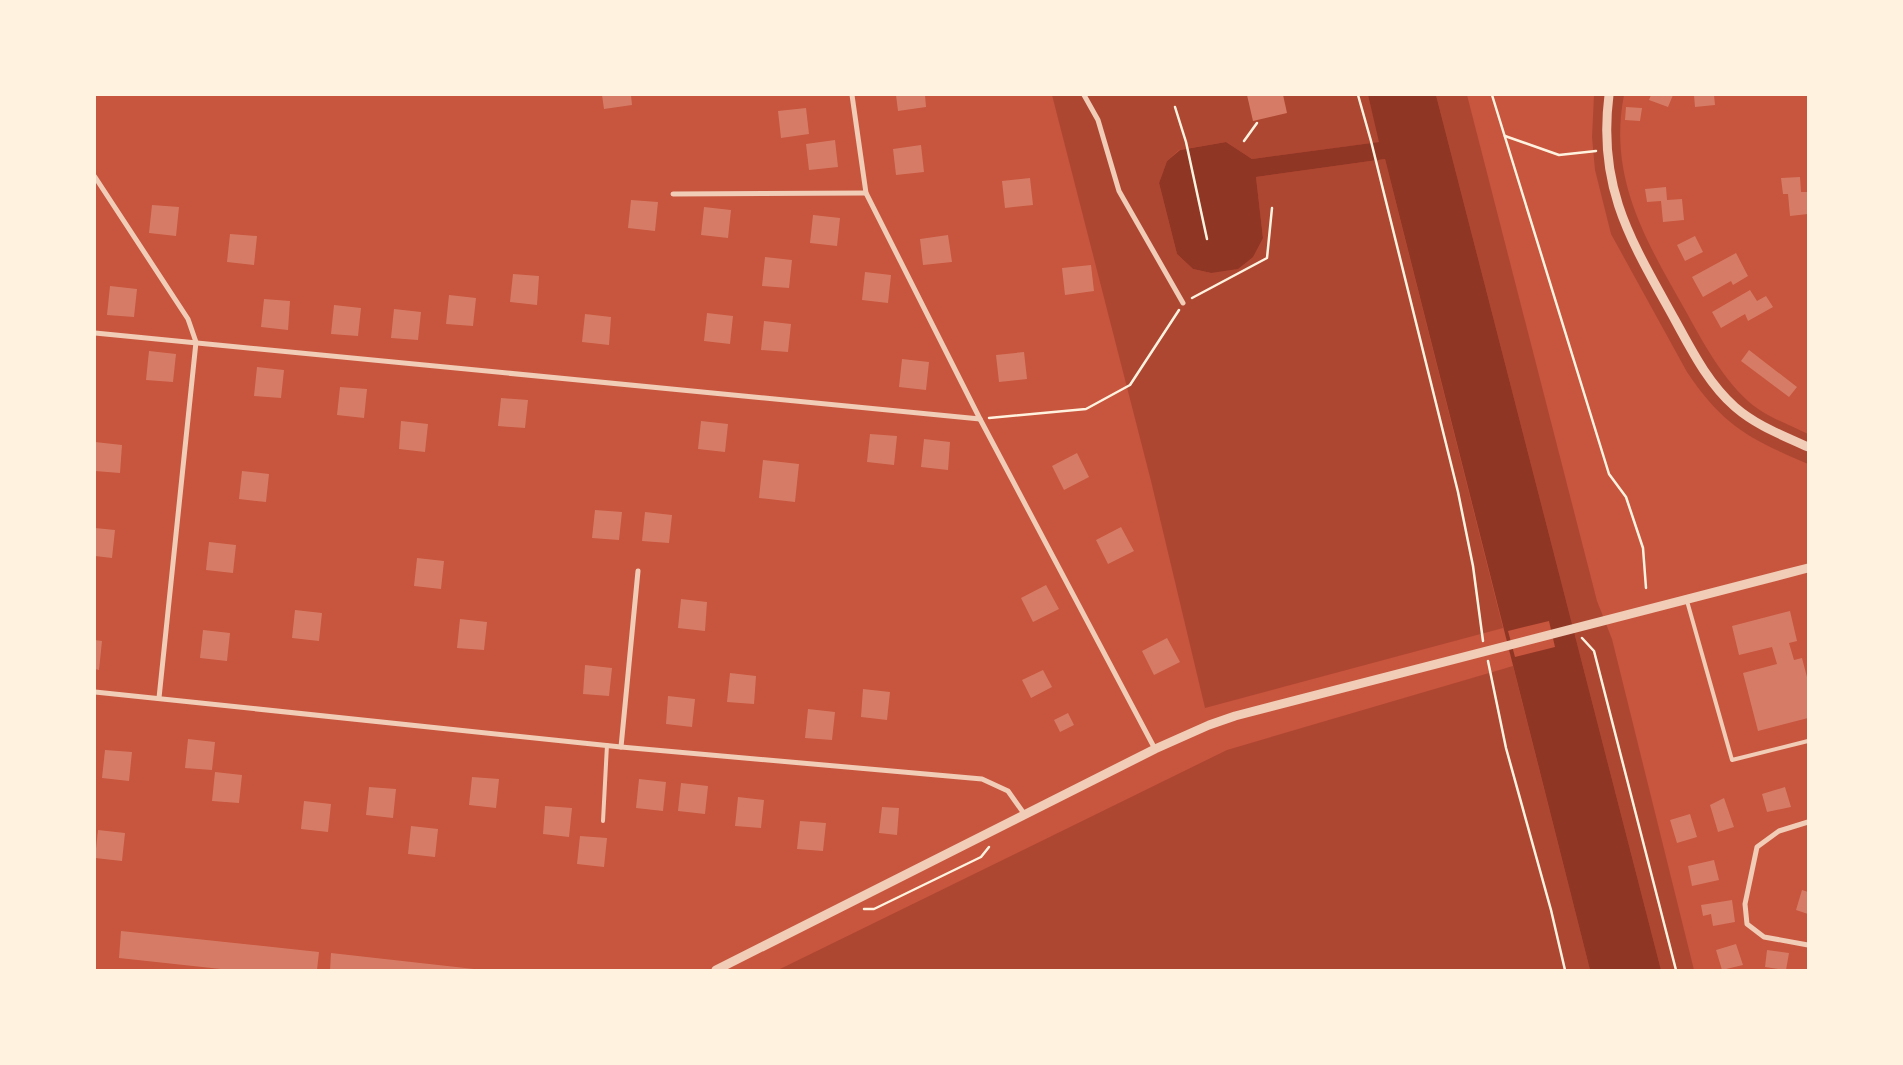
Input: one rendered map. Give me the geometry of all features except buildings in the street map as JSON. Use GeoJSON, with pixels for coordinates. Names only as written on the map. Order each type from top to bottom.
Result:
{"type":"FeatureCollection","features":[{"type":"Feature","properties":{"kind":"street"},"geometry":{"type":"LineString","coordinates":[[852,95],[866,193],[980,419],[1155,749]]}},
{"type":"Feature","properties":{"kind":"street"},"geometry":{"type":"LineString","coordinates":[[1084,95],[1098,120],[1120,191],[1183,304]]}},
{"type":"Feature","properties":{"kind":"street"},"geometry":{"type":"LineString","coordinates":[[1609,95],[1607,113],[1608,150],[1617,203],[1625,228],[1702,368],[1734,406],[1757,424],[1808,447]]}},
{"type":"Feature","properties":{"kind":"street"},"geometry":{"type":"LineString","coordinates":[[95,177],[188,319],[196,342],[159,698]]}},
{"type":"Feature","properties":{"kind":"street"},"geometry":{"type":"LineString","coordinates":[[673,194],[866,193]]}},
{"type":"Feature","properties":{"kind":"street"},"geometry":{"type":"LineString","coordinates":[[95,333],[980,419]]}},
{"type":"Feature","properties":{"kind":"street"},"geometry":{"type":"LineString","coordinates":[[716,970],[1155,749],[1209,725],[1234,716],[1808,568]]}},
{"type":"Feature","properties":{"kind":"street"},"geometry":{"type":"LineString","coordinates":[[621,747],[638,572]]}},
{"type":"Feature","properties":{"kind":"street"},"geometry":{"type":"LineString","coordinates":[[95,692],[621,747],[982,779],[1008,791],[1026,815]]}},
{"type":"Feature","properties":{"kind":"street"},"geometry":{"type":"LineString","coordinates":[[1808,822],[1779,831],[1756,847],[1745,904],[1747,924],[1764,937],[1808,945]]}},
{"type":"Feature","properties":{"kind":"lane"},"geometry":{"type":"LineString","coordinates":[[1687,598],[1732,760],[1808,741]]}},
{"type":"Feature","properties":{"kind":"lane"},"geometry":{"type":"LineString","coordinates":[[603,821],[607,745]]}},
{"type":"Feature","properties":{"kind":"path"},"geometry":{"type":"LineString","coordinates":[[1358,95],[1370,136],[1458,492],[1474,566],[1483,640]]}},
{"type":"Feature","properties":{"kind":"path"},"geometry":{"type":"LineString","coordinates":[[1492,95],[1609,474],[1626,497],[1642,548],[1646,588]]}},
{"type":"Feature","properties":{"kind":"path"},"geometry":{"type":"LineString","coordinates":[[1175,107],[1186,142],[1208,239]]}},
{"type":"Feature","properties":{"kind":"path"},"geometry":{"type":"LineString","coordinates":[[1244,141],[1257,123]]}},
{"type":"Feature","properties":{"kind":"path"},"geometry":{"type":"LineString","coordinates":[[1506,136],[1559,155],[1608,150]]}},
{"type":"Feature","properties":{"kind":"path"},"geometry":{"type":"LineString","coordinates":[[980,419],[1086,409],[1130,385],[1183,304],[1267,258],[1272,208]]}},
{"type":"Feature","properties":{"kind":"path"},"geometry":{"type":"LineString","coordinates":[[1581,637],[1594,651],[1676,970]]}},
{"type":"Feature","properties":{"kind":"path"},"geometry":{"type":"LineString","coordinates":[[1488,660],[1506,748],[1551,910],[1565,970]]}},
{"type":"Feature","properties":{"kind":"shaded area"},"geometry":{"type":"Polygon","coordinates":[[[1052,95],[1368,95],[1380,142],[1252,159],[1226,142],[1179,150],[1167,161],[1159,183],[1177,254],[1193,269],[1211,273],[1263,238],[1256,177],[1385,159],[1503,628],[1205,708],[1151,481],[1052,95]]]}},
{"type":"Feature","properties":{"kind":"shaded area"},"geometry":{"type":"Polygon","coordinates":[[[1368,95],[1436,95],[1661,970],[1590,970],[1385,159],[1256,177],[1263,238],[1253,257],[1238,269],[1211,273],[1193,269],[1177,254],[1159,183],[1167,161],[1180,150],[1226,142],[1252,159],[1379,142],[1368,95]]]}},
{"type":"Feature","properties":{"kind":"shaded area"},"geometry":{"type":"Polygon","coordinates":[[[1436,95],[1467,95],[1597,601],[1612,639],[1694,970],[1661,970],[1436,95]]]}},
{"type":"Feature","properties":{"kind":"shaded area"},"geometry":{"type":"Polygon","coordinates":[[[1594,95],[1624,95],[1620,125],[1621,153],[1633,206],[1656,257],[1698,333],[1720,369],[1748,401],[1769,415],[1808,434],[1808,464],[1770,447],[1739,429],[1713,406],[1687,372],[1611,234],[1595,170],[1592,137],[1594,95]]]}},
{"type":"Feature","properties":{"kind":"shaded area"},"geometry":{"type":"Polygon","coordinates":[[[1513,666],[1590,970],[778,970],[1227,750],[1513,666]]]}},
{"type":"Feature","properties":{"kind":"pier"},"geometry":{"type":"Polygon","coordinates":[[[1549,621],[1555,647],[1515,657],[1508,631],[1549,621]]]}}]}
